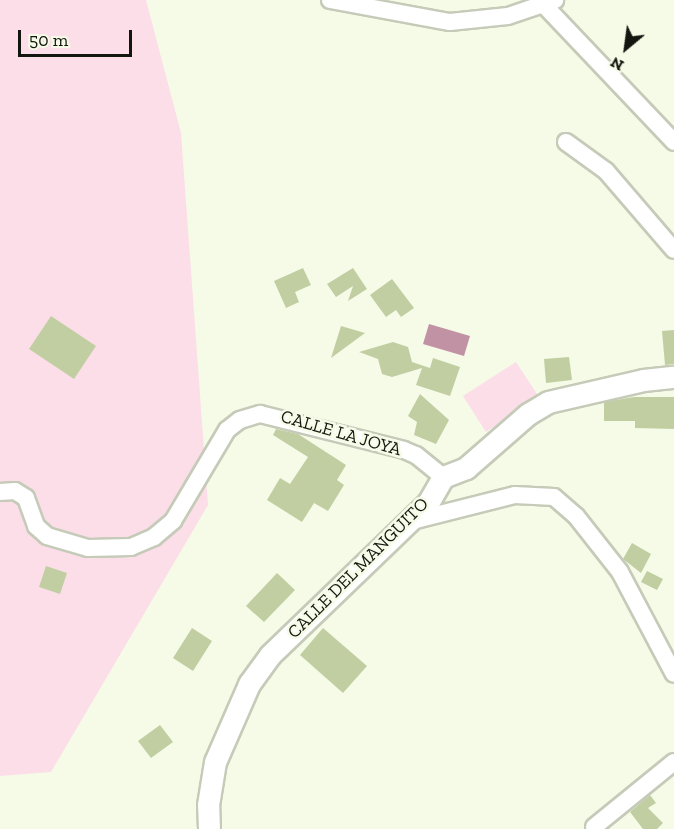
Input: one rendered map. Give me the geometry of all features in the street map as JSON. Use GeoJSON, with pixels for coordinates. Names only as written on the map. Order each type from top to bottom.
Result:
{"type":"FeatureCollection","features":[{"type":"Feature","properties":{"kind":"main road"},"geometry":{"type":"LineString","coordinates":[[443,477],[466,468],[548,402],[624,384],[674,377]]}},
{"type":"Feature","properties":{"kind":"main road","name":"CALLE DEL MANGUITO"},"geometry":{"type":"LineString","coordinates":[[209,829],[208,805],[215,762],[249,684],[270,655],[428,502],[443,477]]}},
{"type":"Feature","properties":{"kind":"street"},"geometry":{"type":"LineString","coordinates":[[330,0],[450,22],[484,21],[550,3],[674,142]]}},
{"type":"Feature","properties":{"kind":"street"},"geometry":{"type":"LineString","coordinates":[[566,142],[606,171],[671,248]]}},
{"type":"Feature","properties":{"kind":"street","name":"CALLE LA JOYA"},"geometry":{"type":"LineString","coordinates":[[0,492],[15,491],[26,498],[36,526],[47,536],[88,548],[131,547],[154,537],[172,521],[227,430],[240,420],[260,414],[404,450],[429,464],[443,477]]}},
{"type":"Feature","properties":{"kind":"street"},"geometry":{"type":"LineString","coordinates":[[406,522],[515,495],[554,497],[571,510],[620,572],[674,674]]}},
{"type":"Feature","properties":{"kind":"street"},"geometry":{"type":"LineString","coordinates":[[594,827],[674,762]]}},
{"type":"Feature","properties":{"kind":"shaded area"},"geometry":{"type":"Polygon","coordinates":[[[0,0],[146,0],[181,133],[208,505],[51,772],[0,776],[0,0]]]}},
{"type":"Feature","properties":{"kind":"shaded area"},"geometry":{"type":"Polygon","coordinates":[[[429,324],[470,336],[464,356],[423,344],[429,324]]]}},
{"type":"Feature","properties":{"kind":"shaded area"},"geometry":{"type":"Polygon","coordinates":[[[516,362],[539,397],[486,432],[463,396],[516,362]]]}},
{"type":"Feature","properties":{"kind":"building"},"geometry":{"type":"Polygon","coordinates":[[[303,268],[311,285],[295,292],[299,302],[286,308],[274,281],[303,268]]]}},
{"type":"Feature","properties":{"kind":"building"},"geometry":{"type":"Polygon","coordinates":[[[353,268],[367,289],[348,301],[353,286],[336,297],[327,284],[353,268]]]}},
{"type":"Feature","properties":{"kind":"building"},"geometry":{"type":"Polygon","coordinates":[[[392,279],[414,308],[401,317],[396,310],[386,317],[370,295],[392,279]]]}},
{"type":"Feature","properties":{"kind":"building"},"geometry":{"type":"Polygon","coordinates":[[[51,316],[96,346],[74,379],[29,349],[51,316]]]}},
{"type":"Feature","properties":{"kind":"building"},"geometry":{"type":"Polygon","coordinates":[[[341,326],[365,333],[331,358],[341,326]]]}},
{"type":"Feature","properties":{"kind":"building"},"geometry":{"type":"Polygon","coordinates":[[[674,330],[674,364],[665,365],[662,331],[674,330]]]}},
{"type":"Feature","properties":{"kind":"building"},"geometry":{"type":"Polygon","coordinates":[[[393,342],[408,347],[412,362],[430,368],[433,358],[460,367],[450,396],[416,385],[422,368],[392,377],[382,374],[378,359],[359,352],[393,342]]]}},
{"type":"Feature","properties":{"kind":"building"},"geometry":{"type":"Polygon","coordinates":[[[569,357],[572,380],[546,383],[544,359],[569,357]]]}},
{"type":"Feature","properties":{"kind":"building"},"geometry":{"type":"Polygon","coordinates":[[[420,394],[449,420],[436,444],[414,435],[417,422],[408,416],[420,394]]]}},
{"type":"Feature","properties":{"kind":"building"},"geometry":{"type":"Polygon","coordinates":[[[634,397],[674,397],[674,429],[635,428],[635,421],[604,421],[604,402],[634,397]]]}},
{"type":"Feature","properties":{"kind":"building"},"geometry":{"type":"Polygon","coordinates":[[[276,429],[298,434],[346,465],[337,480],[344,485],[328,511],[314,503],[302,522],[267,500],[280,478],[290,484],[308,457],[273,435],[276,429]]]}},
{"type":"Feature","properties":{"kind":"building"},"geometry":{"type":"Polygon","coordinates":[[[632,543],[651,554],[641,573],[623,559],[632,543]]]}},
{"type":"Feature","properties":{"kind":"building"},"geometry":{"type":"Polygon","coordinates":[[[46,566],[67,573],[60,594],[39,587],[46,566]]]}},
{"type":"Feature","properties":{"kind":"building"},"geometry":{"type":"Polygon","coordinates":[[[647,571],[663,579],[657,590],[641,582],[647,571]]]}},
{"type":"Feature","properties":{"kind":"building"},"geometry":{"type":"Polygon","coordinates":[[[277,573],[295,590],[264,622],[246,606],[277,573]]]}},
{"type":"Feature","properties":{"kind":"building"},"geometry":{"type":"Polygon","coordinates":[[[192,628],[212,641],[193,671],[173,658],[192,628]]]}},
{"type":"Feature","properties":{"kind":"building"},"geometry":{"type":"Polygon","coordinates":[[[323,628],[367,666],[343,693],[300,655],[323,628]]]}},
{"type":"Feature","properties":{"kind":"building"},"geometry":{"type":"Polygon","coordinates":[[[160,725],[173,742],[151,758],[138,741],[160,725]]]}},
{"type":"Feature","properties":{"kind":"building"},"geometry":{"type":"Polygon","coordinates":[[[650,795],[656,803],[648,808],[663,823],[657,829],[643,829],[630,812],[650,795]]]}}]}
